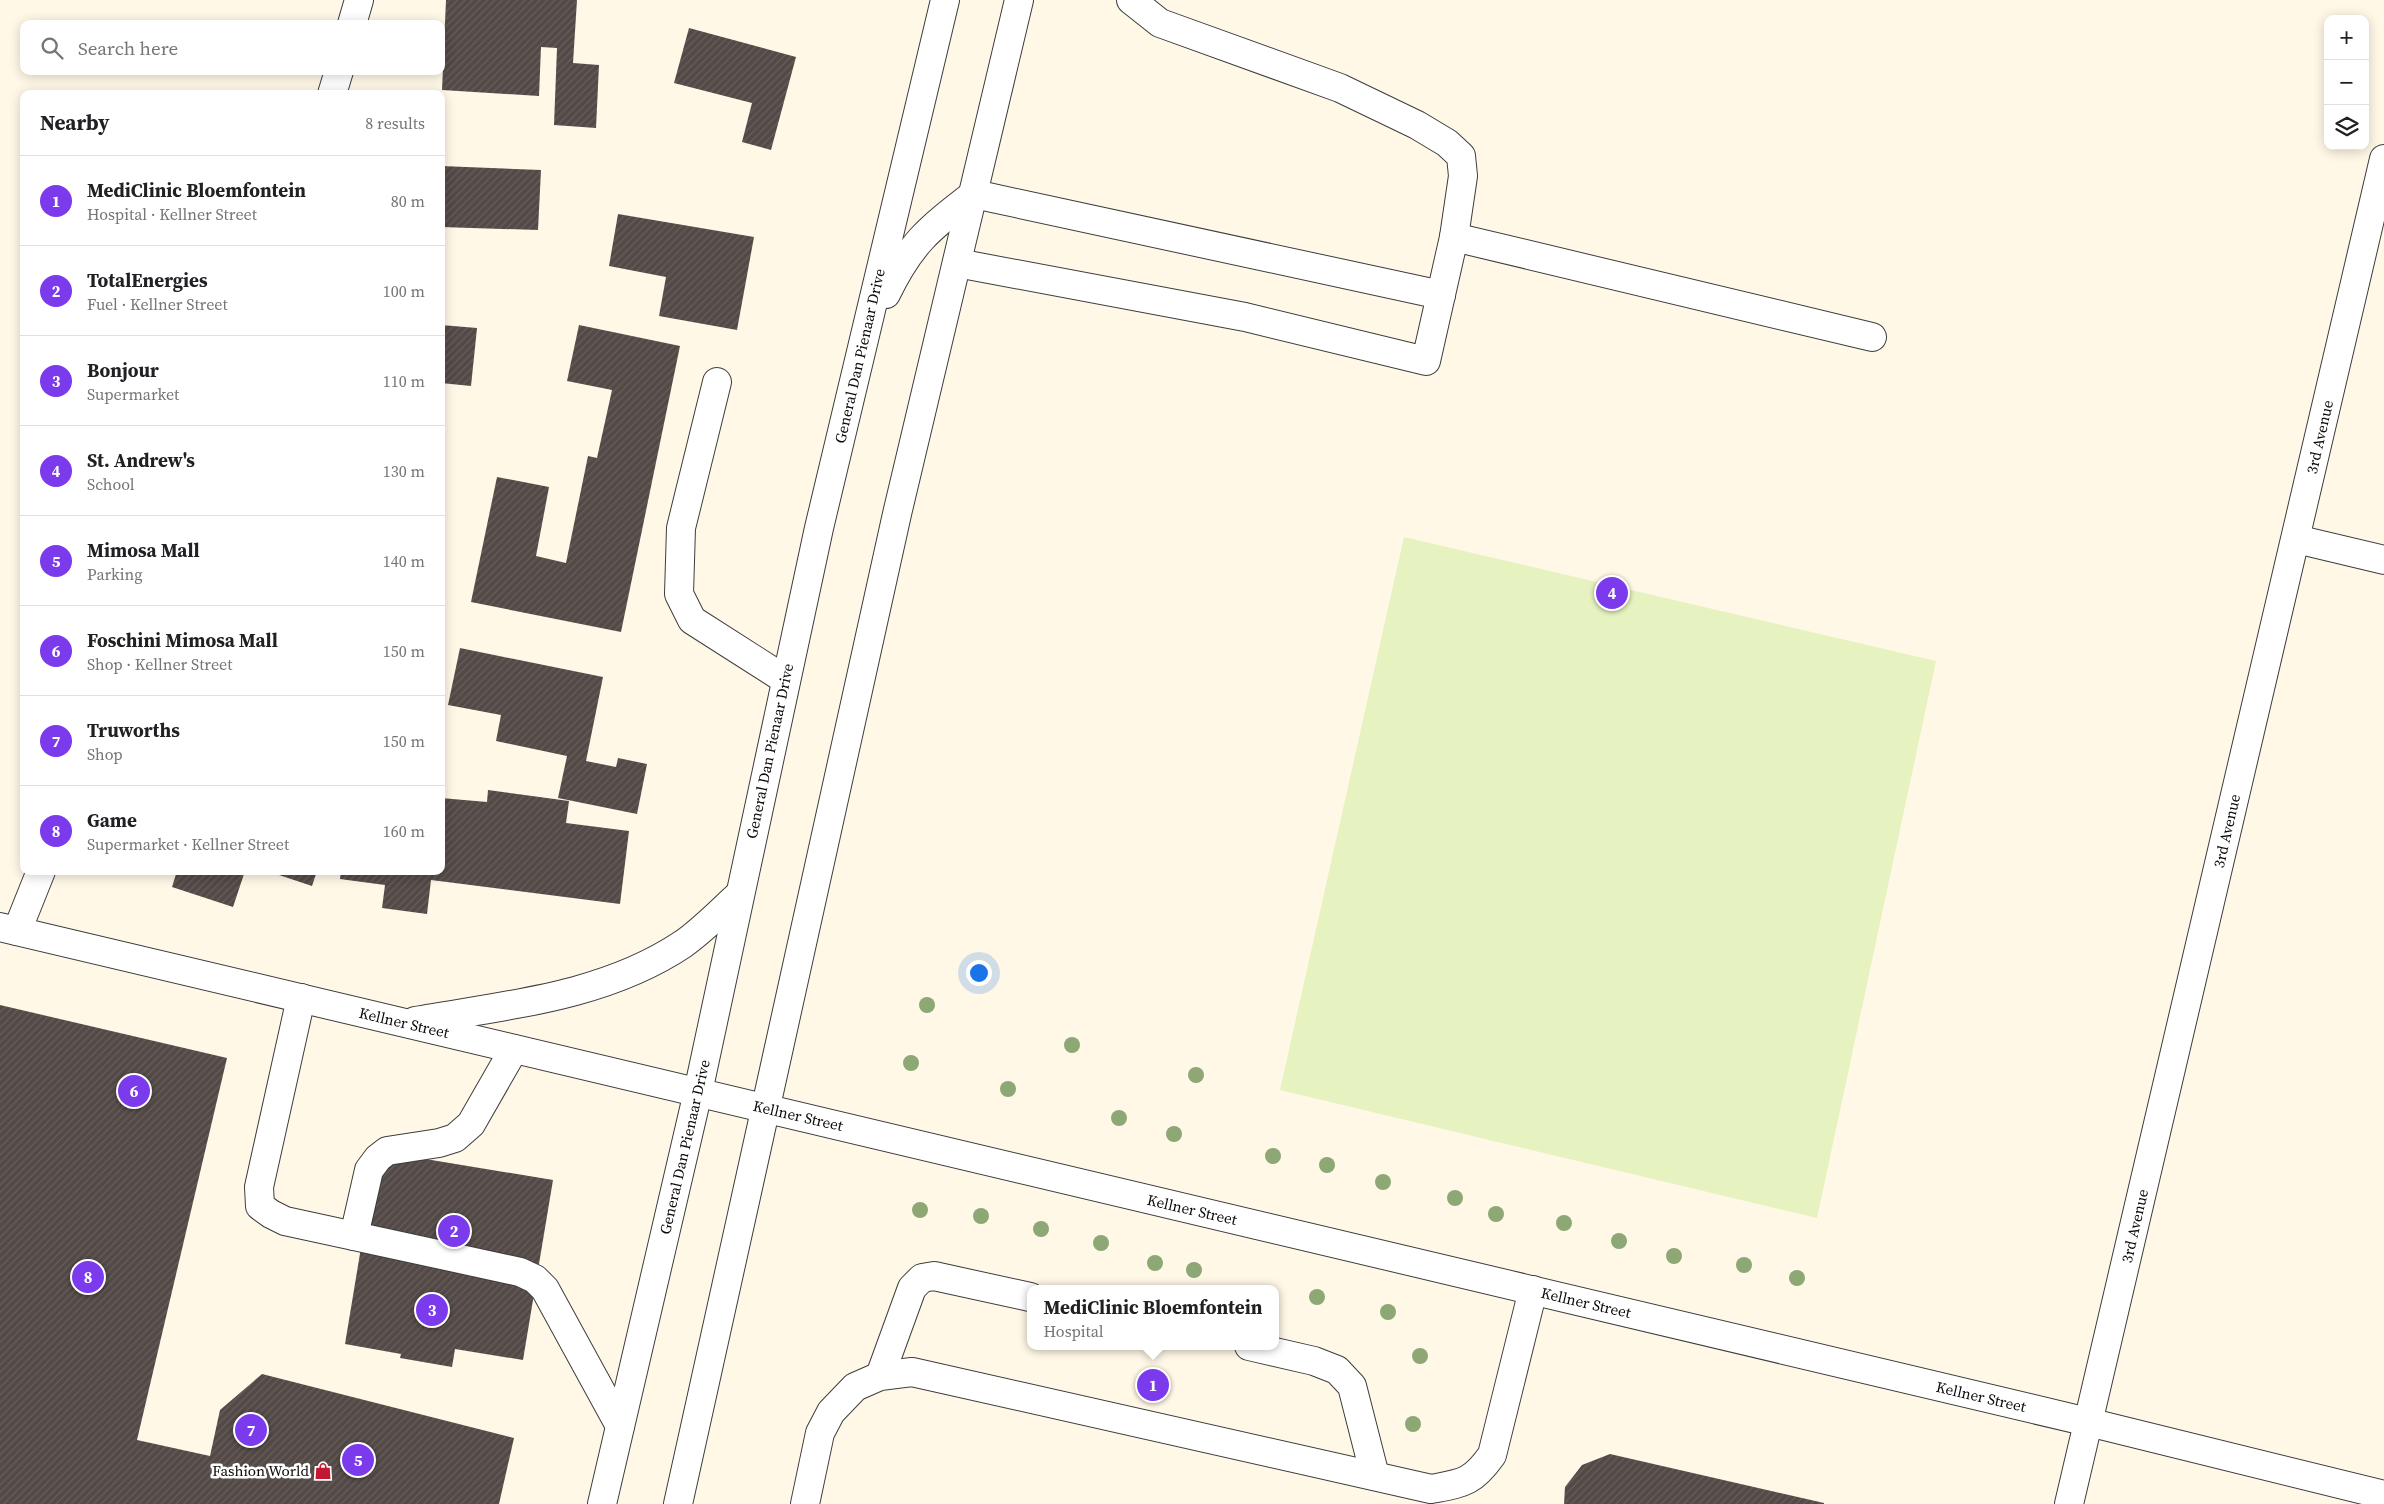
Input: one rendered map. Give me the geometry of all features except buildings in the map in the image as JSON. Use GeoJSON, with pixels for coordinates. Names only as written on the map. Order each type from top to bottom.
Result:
{"type":"FeatureCollection","features":[{"type":"Feature","properties":{"kind":"street"},"geometry":{"type":"LineString","coordinates":[[353,20],[359,0]]}},
{"type":"Feature","properties":{"kind":"street","name":"General Dan Pienaar Drive"},"geometry":{"type":"LineString","coordinates":[[602,1504],[698,1092],[818,528],[945,0]]}},
{"type":"Feature","properties":{"kind":"street"},"geometry":{"type":"LineString","coordinates":[[678,1504],[897,514],[974,194],[1018,0]]}},
{"type":"Feature","properties":{"kind":"street"},"geometry":{"type":"LineString","coordinates":[[957,263],[1245,318],[1426,361],[1454,238],[1463,176],[1460,156],[1448,143],[1417,125],[1340,88],[1160,23],[1130,0]]}},
{"type":"Feature","properties":{"kind":"street"},"geometry":{"type":"LineString","coordinates":[[333,90],[338,75]]}},
{"type":"Feature","properties":{"kind":"street","name":"3rd Avenue"},"geometry":{"type":"LineString","coordinates":[[2069,1504],[2384,159]]}},
{"type":"Feature","properties":{"kind":"street"},"geometry":{"type":"LineString","coordinates":[[860,355],[887,292],[908,254],[932,226],[974,194],[1441,295]]}},
{"type":"Feature","properties":{"kind":"street"},"geometry":{"type":"LineString","coordinates":[[1454,238],[1872,337]]}},
{"type":"Feature","properties":{"kind":"street"},"geometry":{"type":"LineString","coordinates":[[716,382],[681,528],[679,594],[692,620],[786,680]]}},
{"type":"Feature","properties":{"kind":"street"},"geometry":{"type":"LineString","coordinates":[[2296,539],[2384,560]]}},
{"type":"Feature","properties":{"kind":"street"},"geometry":{"type":"LineString","coordinates":[[9,929],[39,875]]}},
{"type":"Feature","properties":{"kind":"street"},"geometry":{"type":"LineString","coordinates":[[404,1023],[518,1003],[572,992],[617,980],[655,961],[684,943],[740,894]]}},
{"type":"Feature","properties":{"kind":"street","name":"Kellner Street"},"geometry":{"type":"LineString","coordinates":[[9,929],[2088,1422],[2384,1495]]}},
{"type":"Feature","properties":{"kind":"street"},"geometry":{"type":"LineString","coordinates":[[301,998],[259,1187],[260,1206],[285,1221],[520,1272],[535,1279],[545,1289],[620,1426]]}},
{"type":"Feature","properties":{"kind":"street"},"geometry":{"type":"LineString","coordinates":[[354,1236],[369,1170],[378,1158],[387,1151],[439,1143],[455,1138],[471,1124],[514,1049]]}},
{"type":"Feature","properties":{"kind":"street"},"geometry":{"type":"LineString","coordinates":[[880,1376],[912,1288],[922,1278],[934,1276],[1027,1296]]}},
{"type":"Feature","properties":{"kind":"street"},"geometry":{"type":"LineString","coordinates":[[805,1504],[820,1433],[831,1412],[855,1387],[880,1376],[912,1372],[1431,1489],[1463,1483],[1479,1473],[1492,1455],[1533,1290]]}},
{"type":"Feature","properties":{"kind":"street"},"geometry":{"type":"LineString","coordinates":[[1266,1350],[1314,1361],[1337,1370],[1352,1386],[1375,1476]]}},
{"type":"Feature","properties":{"kind":"green space"},"geometry":{"type":"Polygon","coordinates":[[[1404,537],[1936,661],[1817,1218],[1280,1090],[1404,537]]]}},
{"type":"Feature","properties":{"kind":"place","name":"St. Andrew's"},"geometry":{"type":"Point","coordinates":[1612,593]}},
{"type":"Feature","properties":{"kind":"place","name":"Foschini Mimosa Mall"},"geometry":{"type":"Point","coordinates":[134,1091]}},
{"type":"Feature","properties":{"kind":"place","name":"TotalEnergies"},"geometry":{"type":"Point","coordinates":[454,1231]}},
{"type":"Feature","properties":{"kind":"place","name":"Game"},"geometry":{"type":"Point","coordinates":[88,1277]}},
{"type":"Feature","properties":{"kind":"place","name":"Bonjour"},"geometry":{"type":"Point","coordinates":[432,1310]}},
{"type":"Feature","properties":{"kind":"place","name":"MediClinic Bloemfontein"},"geometry":{"type":"Point","coordinates":[1153,1385]}},
{"type":"Feature","properties":{"kind":"place","name":"Truworths"},"geometry":{"type":"Point","coordinates":[251,1430]}},
{"type":"Feature","properties":{"kind":"place","name":"Mimosa Mall"},"geometry":{"type":"Point","coordinates":[358,1460]}},
{"type":"Feature","properties":{"kind":"place","name":"Fashion World"},"geometry":{"type":"Point","coordinates":[323,1471]}}]}
